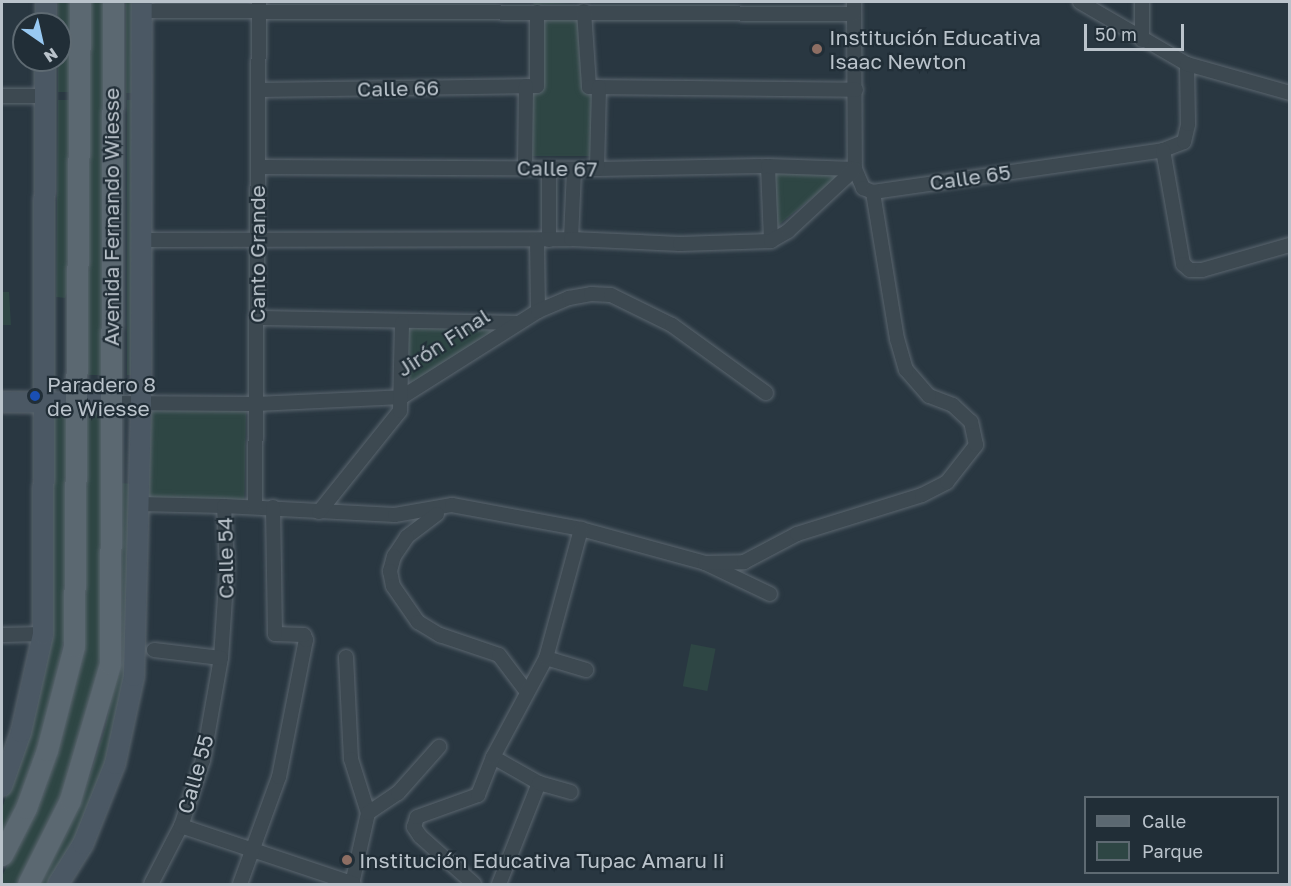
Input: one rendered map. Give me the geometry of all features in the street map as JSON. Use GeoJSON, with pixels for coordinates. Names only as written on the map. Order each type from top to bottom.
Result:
{"type":"FeatureCollection","features":[{"type":"Feature","properties":{"kind":"main road","name":"Avenida Fernando Wiesse"},"geometry":{"type":"LineString","coordinates":[[2,855],[26,808],[47,750],[74,646],[80,2]]}},
{"type":"Feature","properties":{"kind":"main road","name":"Avenida Fernando Wiesse"},"geometry":{"type":"LineString","coordinates":[[28,885],[70,800],[110,664],[113,2]]}},
{"type":"Feature","properties":{"kind":"main road","name":"Avenida Fernando Wiesse"},"geometry":{"type":"LineString","coordinates":[[58,885],[83,844],[115,764],[134,676],[141,404],[142,6]]}},
{"type":"Feature","properties":{"kind":"main road"},"geometry":{"type":"LineString","coordinates":[[2,786],[21,732],[43,634],[45,72]]}},
{"type":"Feature","properties":{"kind":"main road","name":"Jirón Final"},"geometry":{"type":"LineString","coordinates":[[2,402],[110,403]]}},
{"type":"Feature","properties":{"kind":"street"},"geometry":{"type":"LineString","coordinates":[[1080,2],[1187,64],[1290,93]]}},
{"type":"Feature","properties":{"kind":"street"},"geometry":{"type":"LineString","coordinates":[[1142,2],[1142,40]]}},
{"type":"Feature","properties":{"kind":"street"},"geometry":{"type":"LineString","coordinates":[[142,6],[854,8],[855,169],[863,188],[873,192],[897,339],[906,369],[929,396],[953,405],[971,422],[976,445],[947,482],[922,495],[797,534],[744,562],[705,562]]}},
{"type":"Feature","properties":{"kind":"street","name":"Canto Grande"},"geometry":{"type":"LineString","coordinates":[[255,507],[259,7]]}},
{"type":"Feature","properties":{"kind":"street"},"geometry":{"type":"LineString","coordinates":[[593,7],[597,169]]}},
{"type":"Feature","properties":{"kind":"street"},"geometry":{"type":"LineString","coordinates":[[525,168],[532,86],[528,8]]}},
{"type":"Feature","properties":{"kind":"street","name":"Calle 65"},"geometry":{"type":"LineString","coordinates":[[873,192],[1163,150],[1184,142],[1188,124],[1187,64]]}},
{"type":"Feature","properties":{"kind":"street","name":"Calle 66"},"geometry":{"type":"LineString","coordinates":[[258,90],[532,86]]}},
{"type":"Feature","properties":{"kind":"street"},"geometry":{"type":"LineString","coordinates":[[594,87],[856,90]]}},
{"type":"Feature","properties":{"kind":"street"},"geometry":{"type":"LineString","coordinates":[[2,96],[45,96]]}},
{"type":"Feature","properties":{"kind":"street"},"geometry":{"type":"LineString","coordinates":[[1163,150],[1183,264],[1190,270],[1202,270],[1290,245]]}},
{"type":"Feature","properties":{"kind":"street"},"geometry":{"type":"LineString","coordinates":[[768,166],[771,241]]}},
{"type":"Feature","properties":{"kind":"street","name":"Calle 67"},"geometry":{"type":"LineString","coordinates":[[258,167],[597,169],[768,166],[855,169]]}},
{"type":"Feature","properties":{"kind":"street"},"geometry":{"type":"LineString","coordinates":[[538,311],[549,168]]}},
{"type":"Feature","properties":{"kind":"street"},"geometry":{"type":"LineString","coordinates":[[571,240],[574,169]]}},
{"type":"Feature","properties":{"kind":"street"},"geometry":{"type":"LineString","coordinates":[[141,240],[571,240],[680,244],[771,241],[788,231],[855,169]]}},
{"type":"Feature","properties":{"kind":"street","name":"Jirón Final"},"geometry":{"type":"LineString","coordinates":[[110,403],[256,404],[402,397],[538,311],[569,298],[611,295],[672,325],[766,393]]}},
{"type":"Feature","properties":{"kind":"street"},"geometry":{"type":"LineString","coordinates":[[257,318],[402,323],[516,323]]}},
{"type":"Feature","properties":{"kind":"street"},"geometry":{"type":"LineString","coordinates":[[319,512],[400,411],[402,323]]}},
{"type":"Feature","properties":{"kind":"street","name":"Calle 54"},"geometry":{"type":"LineString","coordinates":[[139,504],[224,506],[227,566],[221,658]]}},
{"type":"Feature","properties":{"kind":"street"},"geometry":{"type":"LineString","coordinates":[[224,506],[395,515],[452,505],[581,529],[705,562],[770,594]]}},
{"type":"Feature","properties":{"kind":"street"},"geometry":{"type":"LineString","coordinates":[[452,505],[423,522],[407,537],[394,556],[390,571],[393,586],[418,622],[440,635],[499,655],[527,692]]}},
{"type":"Feature","properties":{"kind":"street"},"geometry":{"type":"LineString","coordinates":[[240,885],[255,851],[289,732],[306,638],[274,634],[273,507]]}},
{"type":"Feature","properties":{"kind":"street"},"geometry":{"type":"LineString","coordinates":[[474,885],[414,827],[424,813],[478,795],[493,757],[546,658],[581,529]]}},
{"type":"Feature","properties":{"kind":"street"},"geometry":{"type":"LineString","coordinates":[[2,635],[43,634]]}},
{"type":"Feature","properties":{"kind":"street"},"geometry":{"type":"LineString","coordinates":[[154,650],[221,658]]}},
{"type":"Feature","properties":{"kind":"street"},"geometry":{"type":"LineString","coordinates":[[181,826],[334,881],[353,884],[368,813],[351,759],[346,657]]}},
{"type":"Feature","properties":{"kind":"street","name":"Calle 55"},"geometry":{"type":"LineString","coordinates":[[151,885],[181,826],[203,760],[221,658]]}},
{"type":"Feature","properties":{"kind":"street"},"geometry":{"type":"LineString","coordinates":[[546,658],[586,670]]}},
{"type":"Feature","properties":{"kind":"street"},"geometry":{"type":"LineString","coordinates":[[368,813],[398,793],[439,747]]}},
{"type":"Feature","properties":{"kind":"street"},"geometry":{"type":"LineString","coordinates":[[493,757],[539,783],[571,792]]}},
{"type":"Feature","properties":{"kind":"street"},"geometry":{"type":"LineString","coordinates":[[499,885],[539,783]]}},
{"type":"Feature","properties":{"kind":"green space"},"geometry":{"type":"Polygon","coordinates":[[[58,2],[75,2],[75,92],[58,92],[58,72],[72,72],[72,12],[58,12],[58,2]]]}},
{"type":"Feature","properties":{"kind":"green space"},"geometry":{"type":"Polygon","coordinates":[[[87,2],[109,2],[109,375],[87,375],[87,2]]]}},
{"type":"Feature","properties":{"kind":"green space"},"geometry":{"type":"Polygon","coordinates":[[[126,2],[139,2],[139,93],[126,93],[126,2]]]}},
{"type":"Feature","properties":{"kind":"green space"},"geometry":{"type":"Polygon","coordinates":[[[531,2],[591,2],[535,5],[531,2]]]}},
{"type":"Feature","properties":{"kind":"green space"},"geometry":{"type":"Polygon","coordinates":[[[582,16],[595,91],[592,156],[530,156],[531,89],[542,18],[582,16]]]}},
{"type":"Feature","properties":{"kind":"green space"},"geometry":{"type":"Polygon","coordinates":[[[58,100],[74,100],[72,282],[65,298],[56,297],[58,100]]]}},
{"type":"Feature","properties":{"kind":"green space"},"geometry":{"type":"Polygon","coordinates":[[[127,100],[140,100],[140,375],[127,375],[127,100]]]}},
{"type":"Feature","properties":{"kind":"green space"},"geometry":{"type":"Polygon","coordinates":[[[772,169],[838,173],[839,176],[776,227],[772,169]]]}},
{"type":"Feature","properties":{"kind":"green space"},"geometry":{"type":"Polygon","coordinates":[[[2,292],[9,292],[11,325],[2,325],[2,292]]]}},
{"type":"Feature","properties":{"kind":"green space"},"geometry":{"type":"Polygon","coordinates":[[[405,325],[488,326],[493,336],[411,386],[405,325]]]}},
{"type":"Feature","properties":{"kind":"green space"},"geometry":{"type":"Polygon","coordinates":[[[147,408],[246,410],[244,501],[145,499],[147,408]]]}},
{"type":"Feature","properties":{"kind":"green space"},"geometry":{"type":"Polygon","coordinates":[[[68,412],[67,628],[39,754],[2,846],[2,809],[39,689],[51,413],[68,412]]]}},
{"type":"Feature","properties":{"kind":"green space"},"geometry":{"type":"Polygon","coordinates":[[[85,412],[105,414],[105,634],[99,684],[59,814],[20,884],[2,884],[2,876],[45,790],[73,690],[85,412]]]}},
{"type":"Feature","properties":{"kind":"green space"},"geometry":{"type":"Polygon","coordinates":[[[121,483],[132,484],[128,660],[109,753],[78,835],[51,884],[37,884],[81,801],[105,729],[118,661],[121,483]]]}},
{"type":"Feature","properties":{"kind":"green space"},"geometry":{"type":"Polygon","coordinates":[[[691,644],[716,649],[707,691],[683,686],[691,644]]]}},
{"type":"Feature","properties":{"kind":"place","name":"Institución Educativa Isaac Newton"},"geometry":{"type":"Point","coordinates":[817,49]}},
{"type":"Feature","properties":{"kind":"place","name":"Paradero 8 de Wiesse"},"geometry":{"type":"Point","coordinates":[35,396]}},
{"type":"Feature","properties":{"kind":"place","name":"Institución Educativa Tupac Amaru Ii"},"geometry":{"type":"Point","coordinates":[347,860]}}]}
